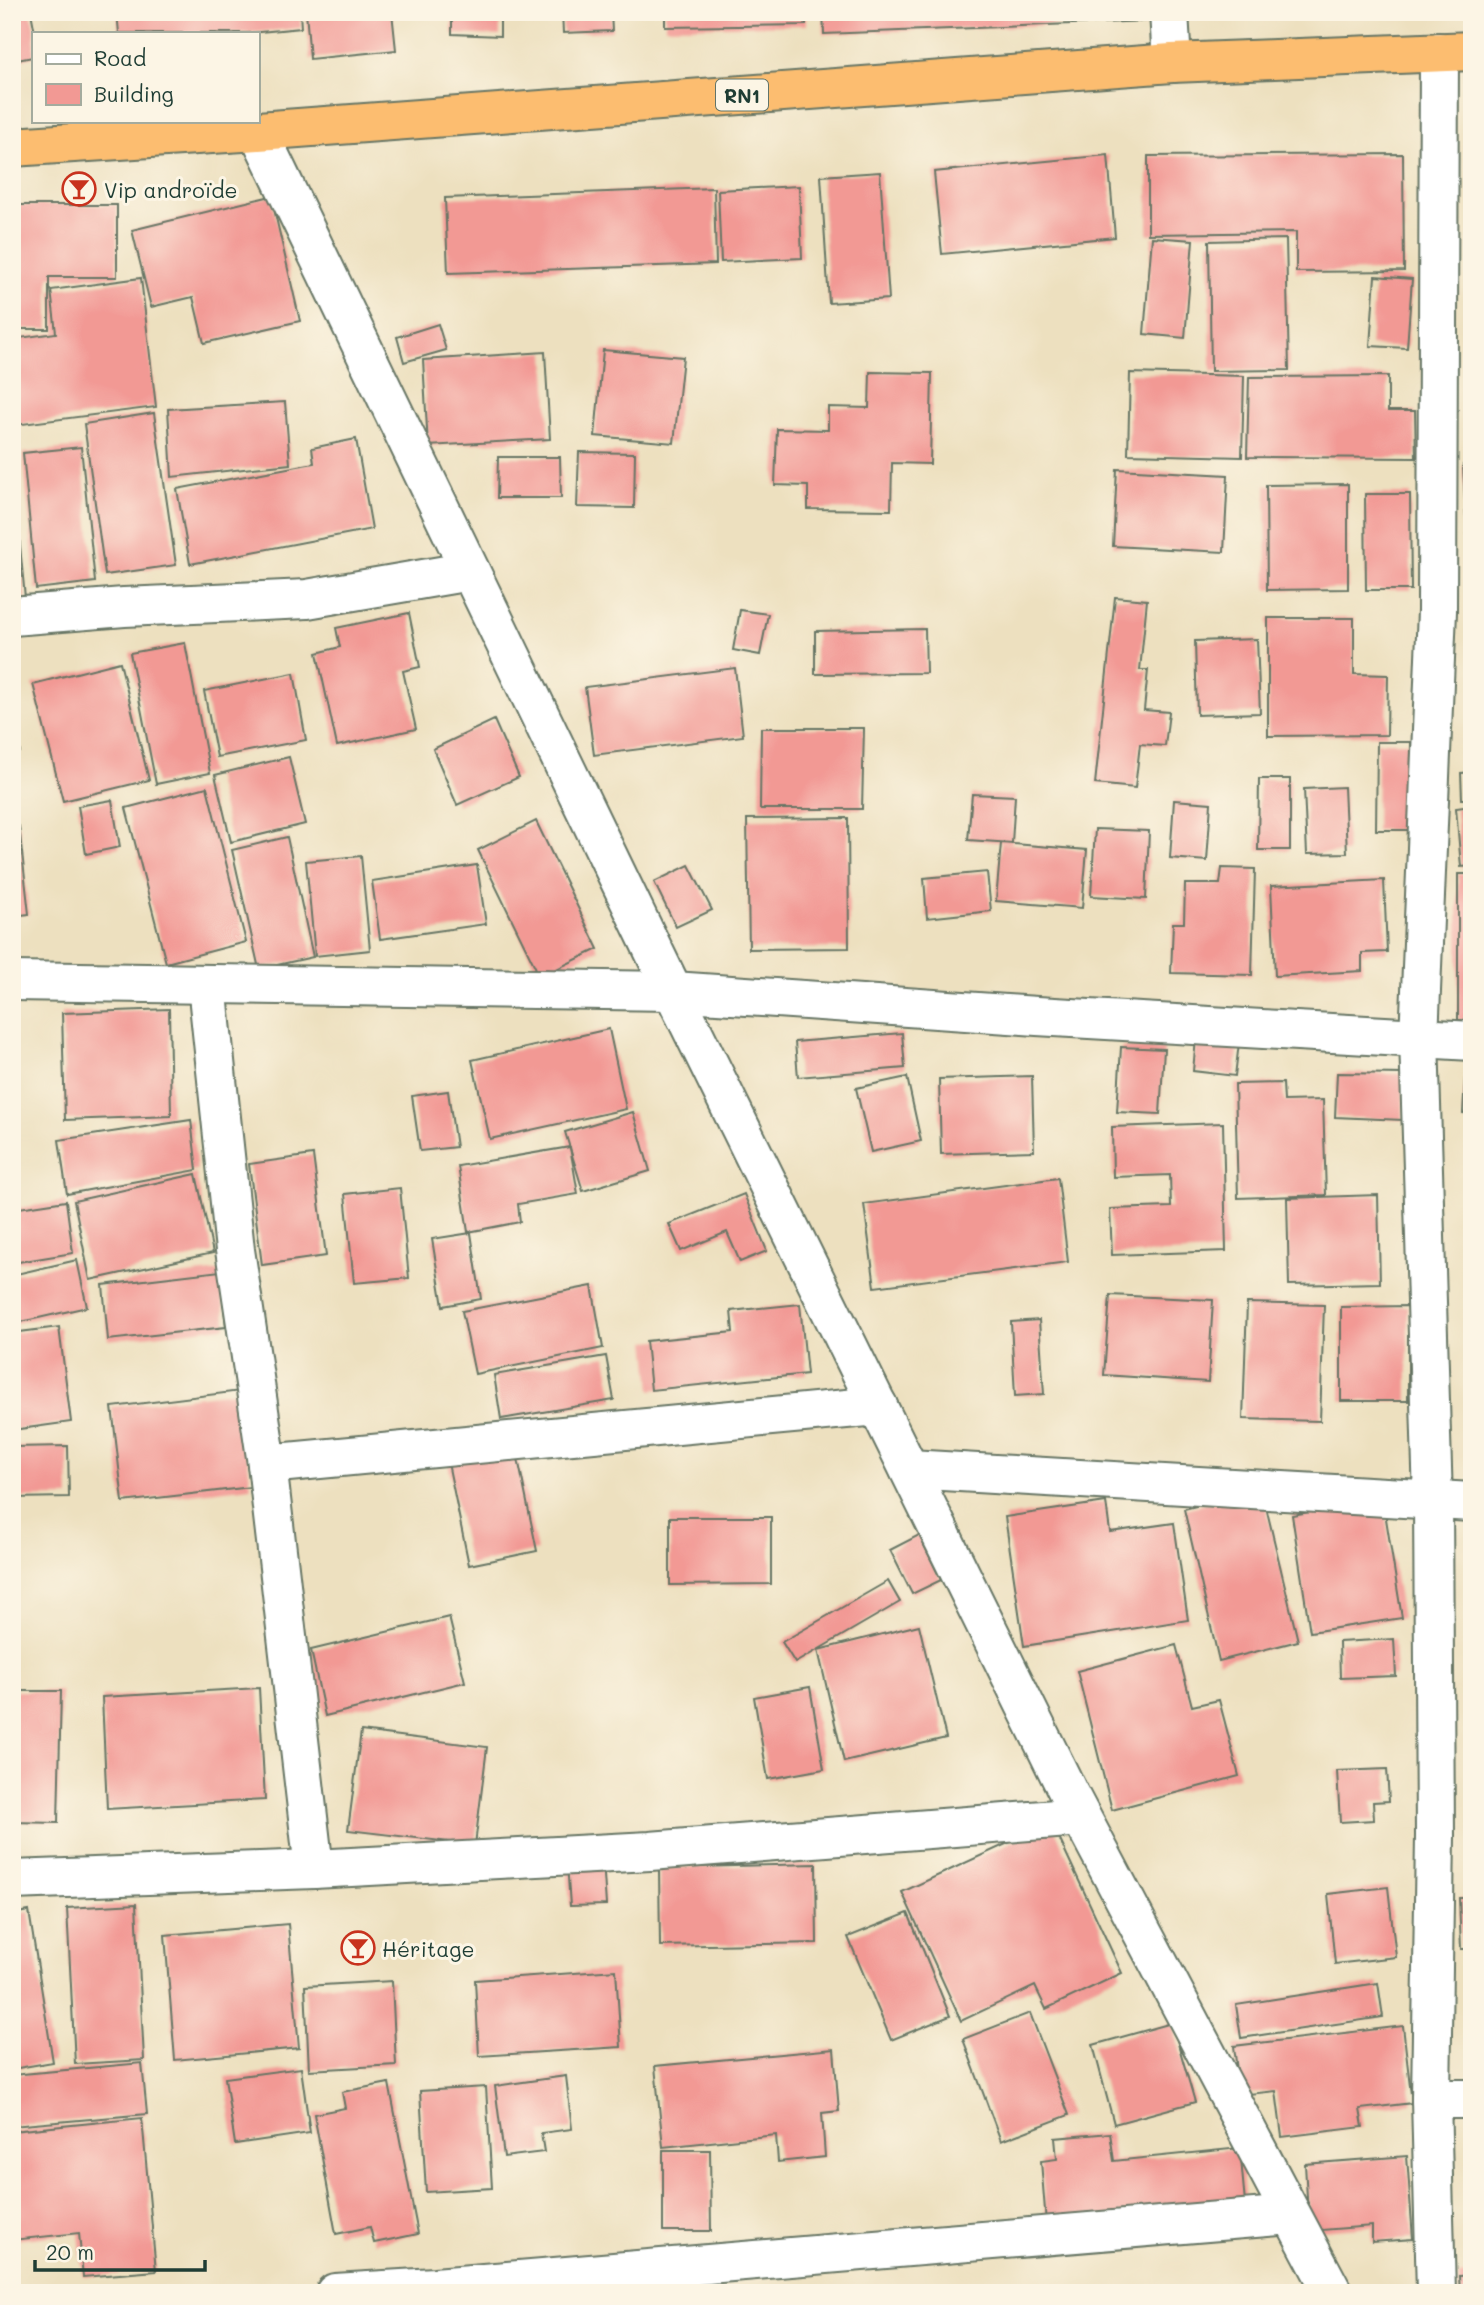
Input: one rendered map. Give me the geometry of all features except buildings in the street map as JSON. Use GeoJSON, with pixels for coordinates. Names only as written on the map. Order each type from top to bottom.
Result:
{"type":"FeatureCollection","features":[{"type":"Feature","properties":{"kind":"highway","name":"RN1"},"geometry":{"type":"LineString","coordinates":[[12,147],[1172,63],[1455,52]]}},
{"type":"Feature","properties":{"kind":"street"},"geometry":{"type":"LineString","coordinates":[[1169,12],[1172,63]]}},
{"type":"Feature","properties":{"kind":"street"},"geometry":{"type":"LineString","coordinates":[[1436,2293],[1431,2099],[1435,1836],[1433,1500],[1419,1038],[1437,611],[1455,52]]}},
{"type":"Feature","properties":{"kind":"street"},"geometry":{"type":"LineString","coordinates":[[258,131],[673,991],[1081,1817],[1333,2293]]}},
{"type":"Feature","properties":{"kind":"street"},"geometry":{"type":"LineString","coordinates":[[12,616],[124,607],[307,599],[470,571]]}},
{"type":"Feature","properties":{"kind":"street"},"geometry":{"type":"LineString","coordinates":[[12,981],[673,991],[1037,1016],[1472,1041]]}},
{"type":"Feature","properties":{"kind":"street"},"geometry":{"type":"LineString","coordinates":[[207,985],[235,1250],[267,1464],[314,1869]]}},
{"type":"Feature","properties":{"kind":"street"},"geometry":{"type":"LineString","coordinates":[[267,1464],[878,1406]]}},
{"type":"Feature","properties":{"kind":"street"},"geometry":{"type":"LineString","coordinates":[[909,1469],[1472,1502]]}},
{"type":"Feature","properties":{"kind":"street"},"geometry":{"type":"LineString","coordinates":[[12,1880],[314,1869],[650,1851],[1081,1817]]}},
{"type":"Feature","properties":{"kind":"street"},"geometry":{"type":"LineString","coordinates":[[1431,2099],[1472,2099]]}},
{"type":"Feature","properties":{"kind":"street"},"geometry":{"type":"LineString","coordinates":[[335,2293],[435,2287],[1291,2215]]}},
{"type":"Feature","properties":{"kind":"place","name":"Vip androïde"},"geometry":{"type":"Point","coordinates":[79,189]}},
{"type":"Feature","properties":{"kind":"place","name":"Héritage"},"geometry":{"type":"Point","coordinates":[358,1948]}}]}
